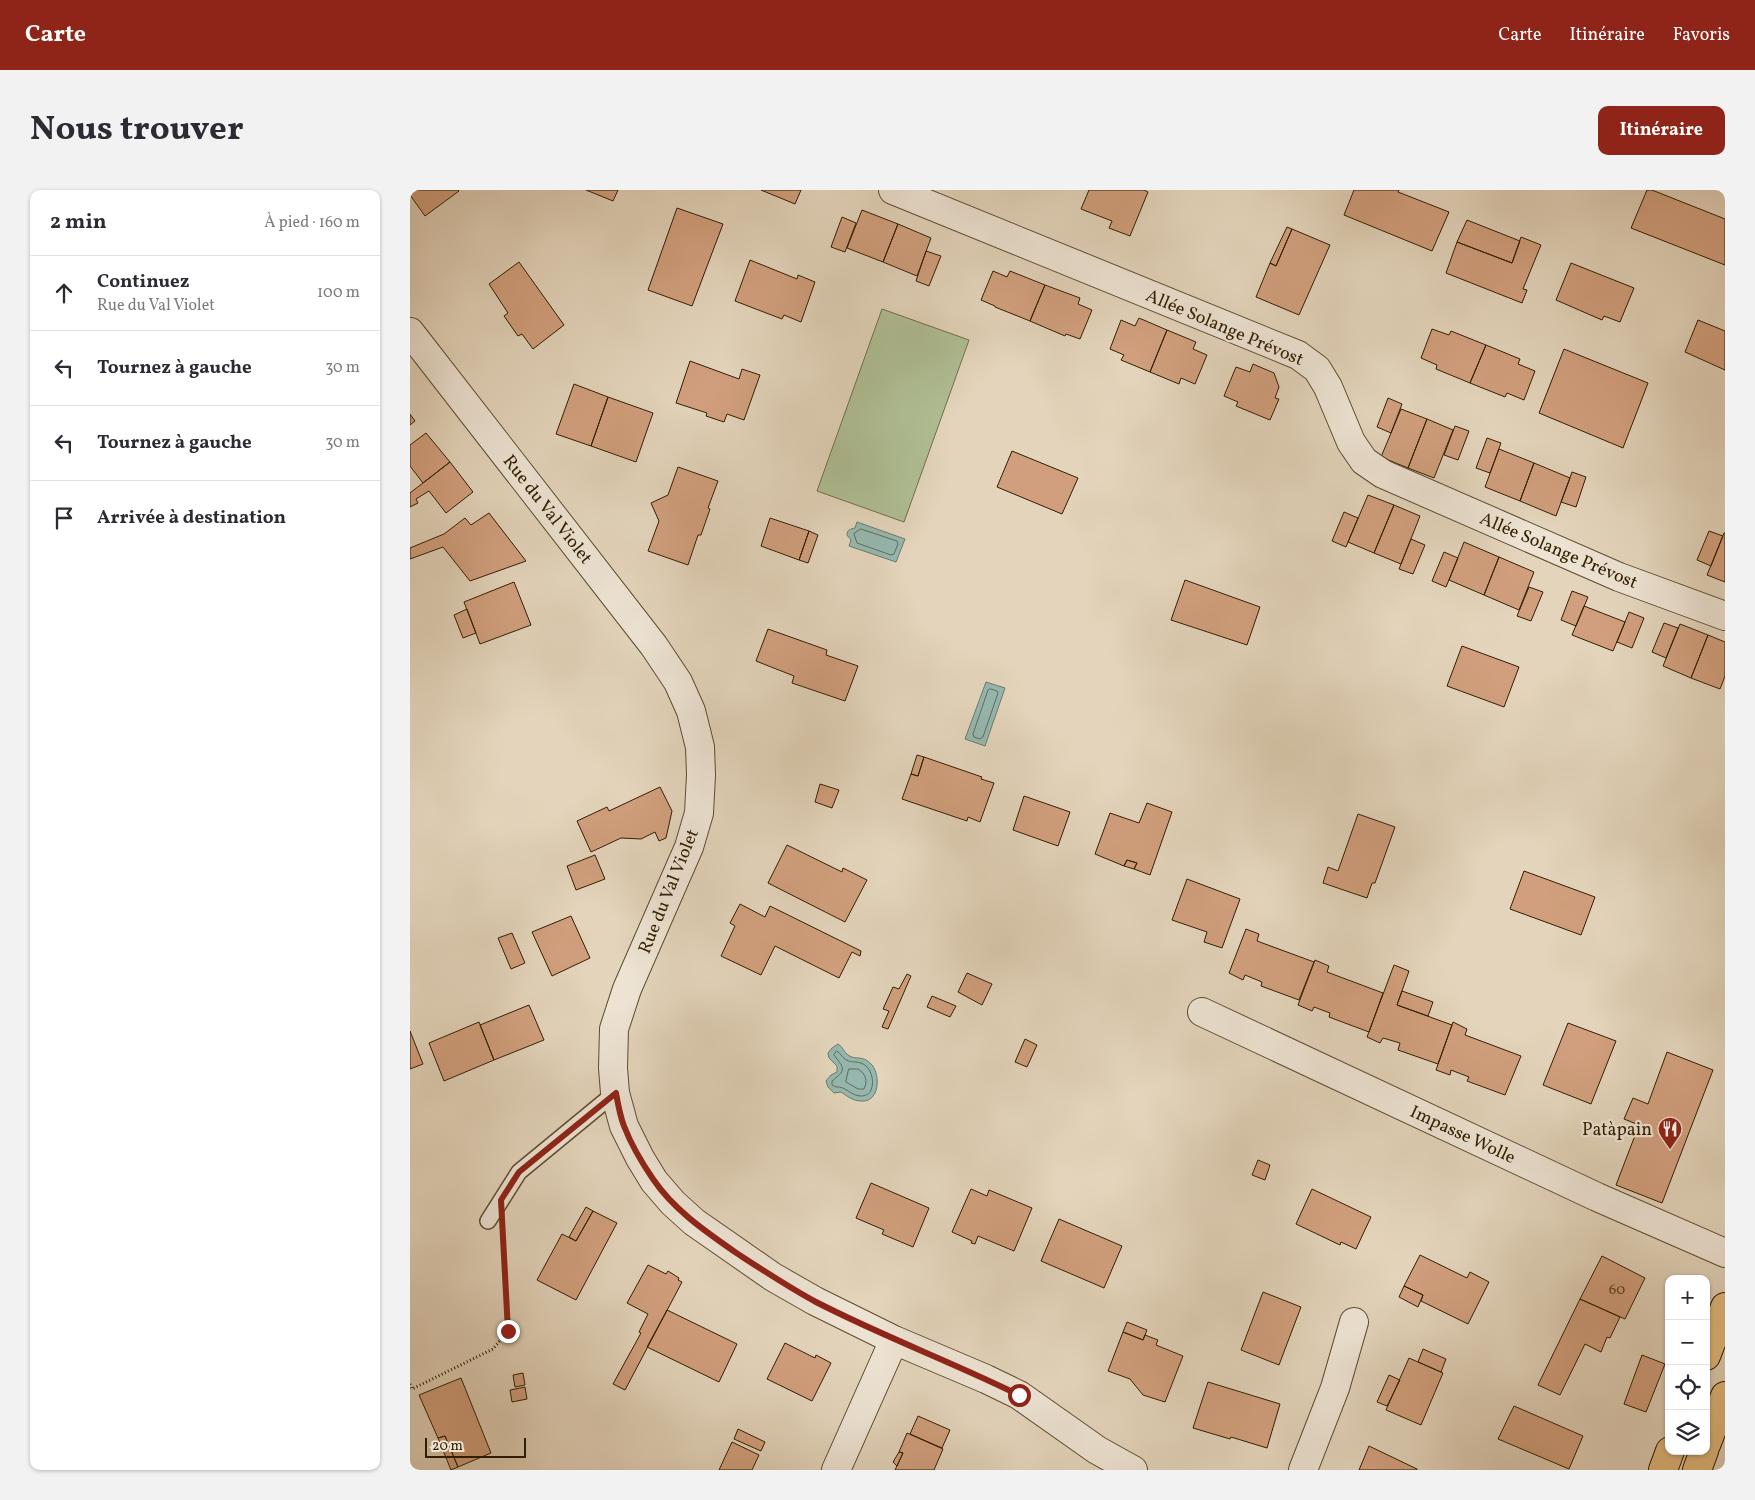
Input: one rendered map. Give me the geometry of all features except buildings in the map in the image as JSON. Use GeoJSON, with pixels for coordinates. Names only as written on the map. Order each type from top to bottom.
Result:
{"type":"FeatureCollection","features":[{"type":"Feature","properties":{"kind":"main road"},"geometry":{"type":"LineString","coordinates":[[1710,1346],[1725,1307]]}},
{"type":"Feature","properties":{"kind":"main road"},"geometry":{"type":"LineString","coordinates":[[1710,1435],[1725,1396]]}},
{"type":"Feature","properties":{"kind":"main road"},"geometry":{"type":"LineString","coordinates":[[1663,1470],[1669,1455]]}},
{"type":"Feature","properties":{"kind":"main road"},"geometry":{"type":"LineString","coordinates":[[1697,1470],[1703,1455]]}},
{"type":"Feature","properties":{"kind":"street","name":"Allée Solange Prévost"},"geometry":{"type":"LineString","coordinates":[[893,190],[1298,355],[1316,369],[1328,387],[1351,442],[1364,462],[1383,474],[1619,577],[1725,616]]}},
{"type":"Feature","properties":{"kind":"street","name":"Rue du Val Violet"},"geometry":{"type":"LineString","coordinates":[[410,332],[654,646],[678,682],[691,711],[700,747],[699,813],[689,847],[627,989],[614,1029],[613,1068],[616,1093],[624,1126],[654,1181],[672,1203],[694,1222],[773,1277],[815,1301],[894,1340],[1019,1395],[1097,1450],[1133,1470]]}},
{"type":"Feature","properties":{"kind":"street","name":"Impasse Wolle"},"geometry":{"type":"LineString","coordinates":[[1202,1012],[1596,1197],[1725,1253]]}},
{"type":"Feature","properties":{"kind":"street"},"geometry":{"type":"LineString","coordinates":[[1303,1470],[1335,1388],[1354,1322]]}},
{"type":"Feature","properties":{"kind":"street"},"geometry":{"type":"LineString","coordinates":[[836,1470],[894,1340]]}},
{"type":"Feature","properties":{"kind":"lane"},"geometry":{"type":"LineString","coordinates":[[488,1221],[519,1172],[616,1093]]}},
{"type":"Feature","properties":{"kind":"path"},"geometry":{"type":"LineString","coordinates":[[410,1384],[412,1389],[493,1348],[508,1331],[501,1200]]}},
{"type":"Feature","properties":{"kind":"green space"},"geometry":{"type":"Polygon","coordinates":[[[882,309],[969,340],[904,522],[817,491],[882,309]]]}},
{"type":"Feature","properties":{"kind":"water"},"geometry":{"type":"Polygon","coordinates":[[[857,522],[905,539],[896,562],[849,546],[851,540],[847,535],[848,532],[850,529],[855,528],[857,522]]]}},
{"type":"Feature","properties":{"kind":"water"},"geometry":{"type":"Polygon","coordinates":[[[986,682],[1005,688],[985,746],[965,739],[986,682]]]}},
{"type":"Feature","properties":{"kind":"water"},"geometry":{"type":"Polygon","coordinates":[[[838,1044],[851,1057],[866,1060],[872,1065],[877,1076],[877,1088],[872,1098],[861,1101],[855,1100],[841,1092],[834,1093],[828,1087],[826,1081],[837,1072],[837,1066],[829,1058],[828,1053],[838,1044]]]}},
{"type":"Feature","properties":{"kind":"place","name":"Patàpain"},"geometry":{"type":"Point","coordinates":[1670,1150]}},
{"type":"Feature","properties":{"kind":"route"},"geometry":{"type":"LineString","coordinates":[[508,1331],[501,1200],[519,1172],[616,1093],[624,1126],[640,1158],[654,1181],[672,1203],[694,1222],[773,1277],[815,1301],[894,1340],[1019,1395]]}}]}
